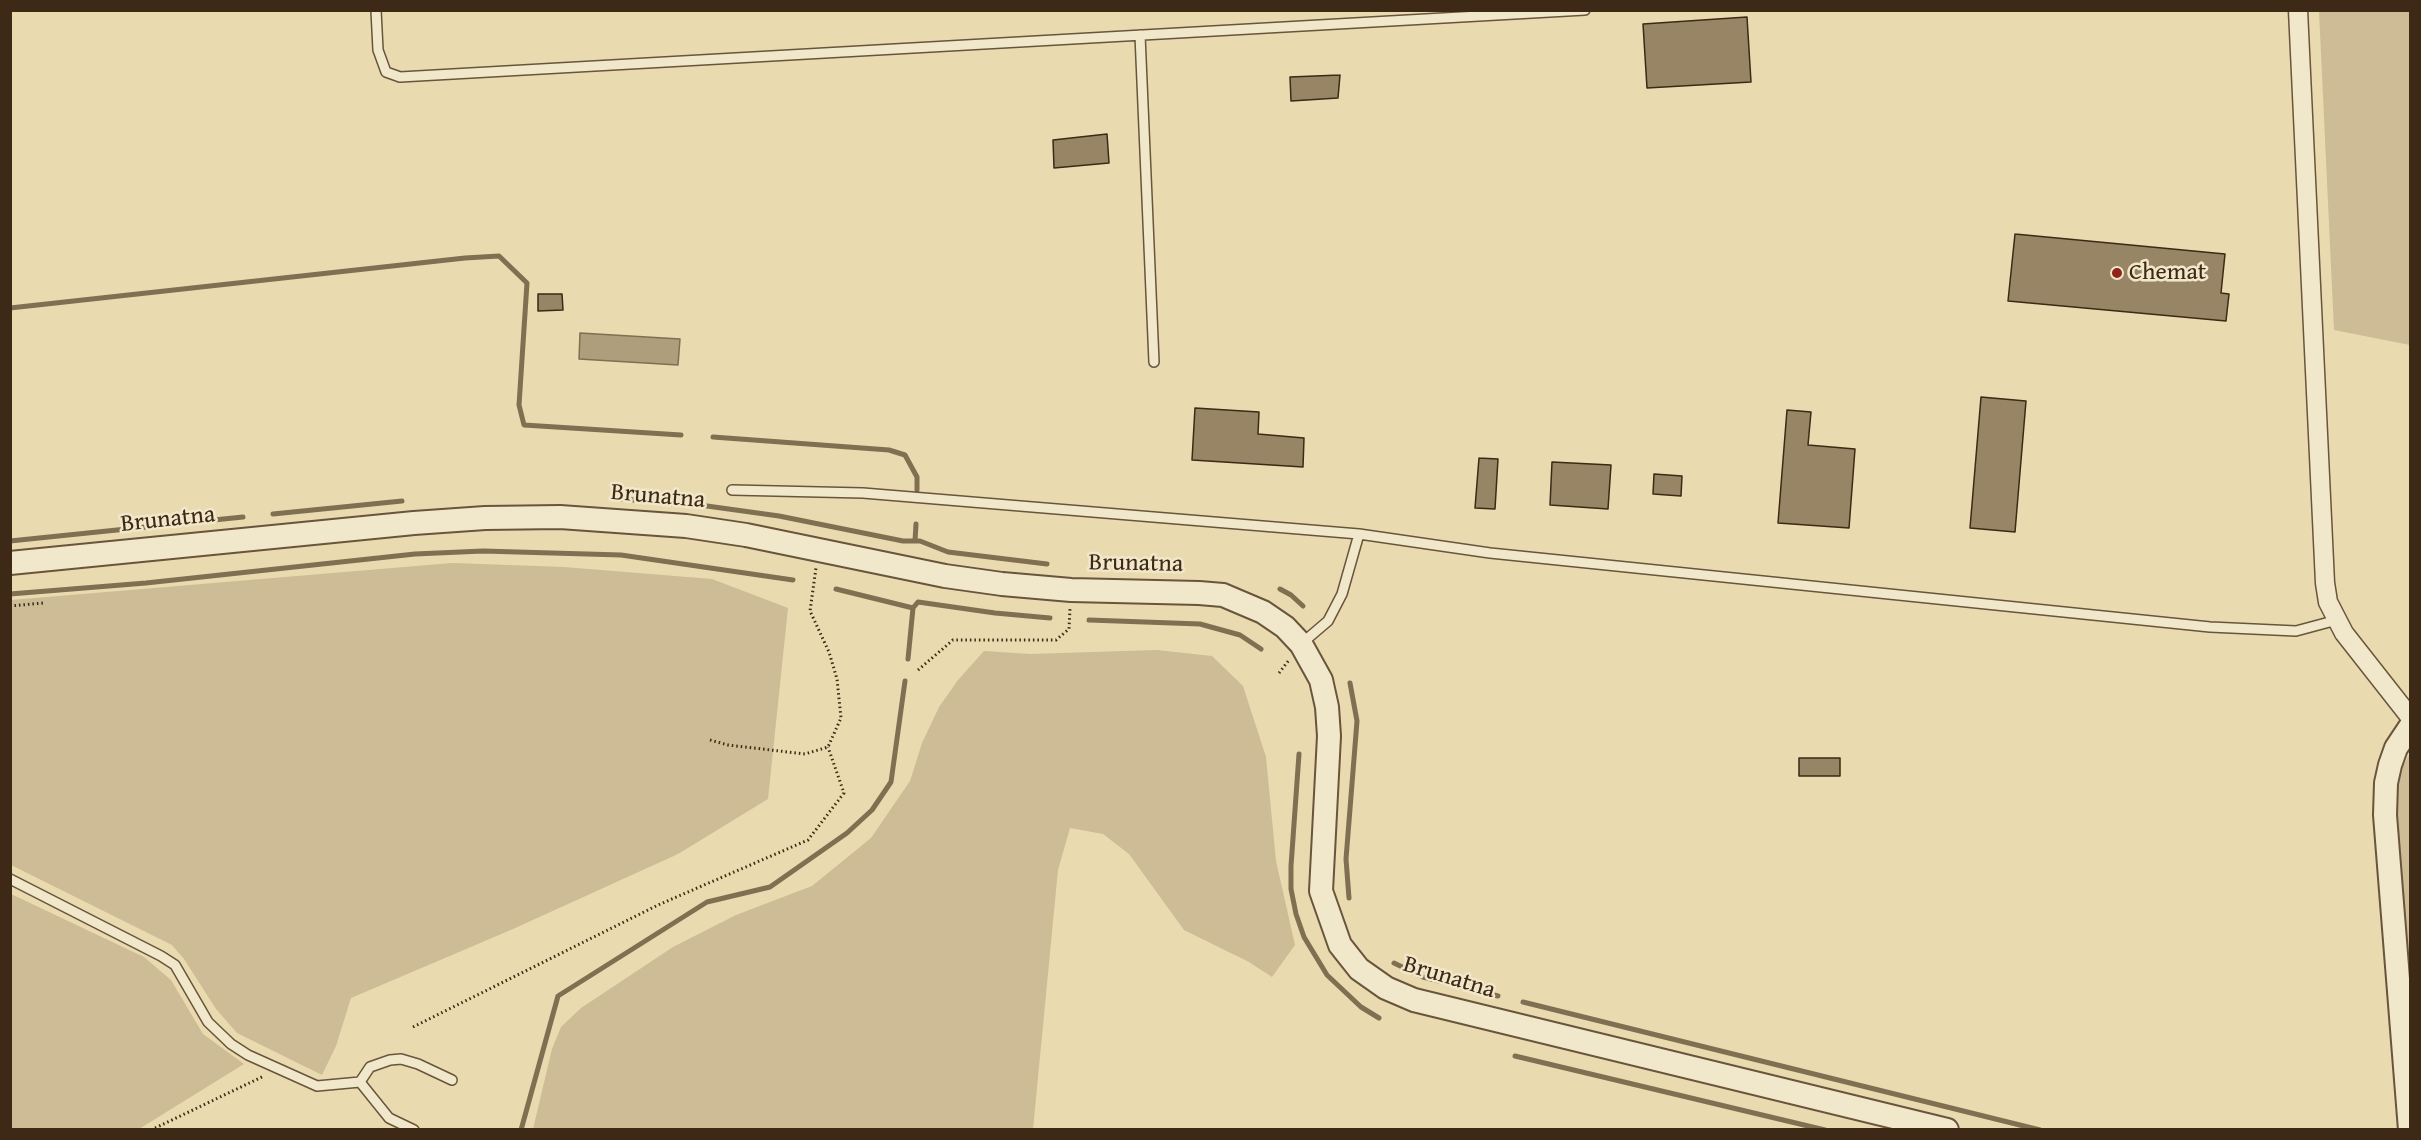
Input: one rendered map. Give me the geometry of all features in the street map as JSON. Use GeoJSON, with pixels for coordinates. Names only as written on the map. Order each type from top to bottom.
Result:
{"type":"FeatureCollection","features":[{"type":"Feature","properties":{"kind":"street"},"geometry":{"type":"LineString","coordinates":[[2298,10],[2325,583],[2328,602],[2350,642],[2410,717]]}},
{"type":"Feature","properties":{"kind":"street","name":"Brunatna"},"geometry":{"type":"LineString","coordinates":[[10,563],[414,523],[485,518],[560,517],[686,526],[819,549],[945,576],[1071,590],[1199,592],[1223,595],[1263,612],[1285,627],[1296,655],[1320,680],[1327,707],[1329,736],[1321,891],[1340,945],[1359,969],[1386,988],[1414,1000],[1947,1130]]}},
{"type":"Feature","properties":{"kind":"street"},"geometry":{"type":"LineString","coordinates":[[2410,727],[2396,748],[2390,765],[2386,783],[2385,815],[2410,1130]]}},
{"type":"Feature","properties":{"kind":"lane"},"geometry":{"type":"LineString","coordinates":[[376,10],[378,50],[386,72],[400,77],[1585,10]]}},
{"type":"Feature","properties":{"kind":"lane"},"geometry":{"type":"LineString","coordinates":[[1140,35],[1154,362]]}},
{"type":"Feature","properties":{"kind":"lane"},"geometry":{"type":"LineString","coordinates":[[732,490],[863,493],[1359,534],[1490,553],[2210,627],[2296,631],[2337,620]]}},
{"type":"Feature","properties":{"kind":"lane"},"geometry":{"type":"LineString","coordinates":[[1296,655],[1328,621],[1342,594],[1359,534]]}},
{"type":"Feature","properties":{"kind":"lane"},"geometry":{"type":"LineString","coordinates":[[10,879],[175,965],[208,1022],[219,1034],[248,1055],[317,1086],[360,1082]]}},
{"type":"Feature","properties":{"kind":"lane"},"geometry":{"type":"LineString","coordinates":[[360,1082],[370,1067],[401,1059],[452,1080]]}},
{"type":"Feature","properties":{"kind":"lane"},"geometry":{"type":"LineString","coordinates":[[360,1082],[389,1118],[414,1130]]}},
{"type":"Feature","properties":{"kind":"path"},"geometry":{"type":"LineString","coordinates":[[412,1028],[658,905],[808,840],[844,793],[828,747],[841,718],[837,679],[829,652],[810,611],[819,549]]}},
{"type":"Feature","properties":{"kind":"path"},"geometry":{"type":"LineString","coordinates":[[918,670],[953,640],[1056,640],[1069,629],[1071,590]]}},
{"type":"Feature","properties":{"kind":"path"},"geometry":{"type":"LineString","coordinates":[[10,606],[44,603]]}},
{"type":"Feature","properties":{"kind":"path"},"geometry":{"type":"LineString","coordinates":[[710,740],[728,745],[805,754],[828,747]]}},
{"type":"Feature","properties":{"kind":"path"},"geometry":{"type":"LineString","coordinates":[[151,1130],[279,1068]]}},
{"type":"Feature","properties":{"kind":"shaded area"},"geometry":{"type":"Polygon","coordinates":[[[2319,11],[2410,11],[2410,345],[2334,330],[2319,11]]]}},
{"type":"Feature","properties":{"kind":"shaded area"},"geometry":{"type":"Polygon","coordinates":[[[580,333],[680,339],[678,365],[579,359],[580,333]]]}},
{"type":"Feature","properties":{"kind":"shaded area"},"geometry":{"type":"Polygon","coordinates":[[[452,563],[564,567],[712,579],[788,608],[768,799],[678,854],[513,929],[351,998],[336,1046],[322,1075],[237,1033],[216,1009],[184,959],[172,945],[11,865],[11,600],[452,563]]]}},
{"type":"Feature","properties":{"kind":"shaded area"},"geometry":{"type":"Polygon","coordinates":[[[1157,650],[1212,656],[1243,686],[1266,757],[1276,861],[1295,945],[1272,977],[1249,962],[1184,930],[1129,854],[1103,834],[1070,828],[1058,870],[1033,1129],[533,1129],[552,1049],[561,1027],[581,1008],[673,947],[736,915],[812,886],[871,838],[910,781],[922,743],[939,707],[958,680],[984,651],[1030,654],[1157,650]]]}},
{"type":"Feature","properties":{"kind":"shaded area"},"geometry":{"type":"Polygon","coordinates":[[[2410,753],[2410,999],[2396,842],[2401,770],[2410,753]]]}},
{"type":"Feature","properties":{"kind":"shaded area"},"geometry":{"type":"Polygon","coordinates":[[[11,894],[144,957],[171,980],[203,1034],[244,1064],[139,1129],[11,1129],[11,894]]]}},
{"type":"Feature","properties":{"kind":"building"},"geometry":{"type":"Polygon","coordinates":[[[1747,17],[1751,82],[1647,88],[1643,24],[1747,17]]]}},
{"type":"Feature","properties":{"kind":"building"},"geometry":{"type":"Polygon","coordinates":[[[1340,75],[1338,98],[1291,101],[1290,77],[1340,75]]]}},
{"type":"Feature","properties":{"kind":"building"},"geometry":{"type":"Polygon","coordinates":[[[1107,134],[1109,163],[1054,168],[1053,140],[1107,134]]]}},
{"type":"Feature","properties":{"kind":"building","name":"Chemat"},"geometry":{"type":"Polygon","coordinates":[[[2015,234],[2225,254],[2221,293],[2229,294],[2226,321],[2008,301],[2015,234]]]}},
{"type":"Feature","properties":{"kind":"building"},"geometry":{"type":"Polygon","coordinates":[[[538,294],[562,294],[563,310],[538,311],[538,294]]]}},
{"type":"Feature","properties":{"kind":"building"},"geometry":{"type":"Polygon","coordinates":[[[1981,397],[2026,401],[2015,532],[1970,528],[1981,397]]]}},
{"type":"Feature","properties":{"kind":"building"},"geometry":{"type":"Polygon","coordinates":[[[1195,408],[1259,412],[1258,434],[1304,438],[1303,467],[1192,460],[1195,408]]]}},
{"type":"Feature","properties":{"kind":"building"},"geometry":{"type":"Polygon","coordinates":[[[1787,410],[1811,412],[1808,445],[1855,449],[1849,528],[1778,523],[1787,410]]]}},
{"type":"Feature","properties":{"kind":"building"},"geometry":{"type":"Polygon","coordinates":[[[1479,458],[1498,459],[1495,509],[1475,508],[1479,458]]]}},
{"type":"Feature","properties":{"kind":"building"},"geometry":{"type":"Polygon","coordinates":[[[1552,462],[1611,465],[1608,509],[1550,505],[1552,462]]]}},
{"type":"Feature","properties":{"kind":"building"},"geometry":{"type":"Polygon","coordinates":[[[1654,474],[1682,476],[1681,496],[1653,494],[1654,474]]]}},
{"type":"Feature","properties":{"kind":"building"},"geometry":{"type":"Polygon","coordinates":[[[1799,758],[1840,758],[1840,776],[1799,776],[1799,758]]]}},
{"type":"Feature","properties":{"kind":"waterway"},"geometry":{"type":"LineString","coordinates":[[10,308],[499,256],[527,283],[519,405],[524,425],[681,435]]}},
{"type":"Feature","properties":{"kind":"waterway"},"geometry":{"type":"LineString","coordinates":[[713,437],[889,450],[905,455],[917,477],[917,490]]}},
{"type":"Feature","properties":{"kind":"waterway"},"geometry":{"type":"LineString","coordinates":[[622,499],[672,503]]}},
{"type":"Feature","properties":{"kind":"waterway"},"geometry":{"type":"LineString","coordinates":[[273,514],[402,501]]}},
{"type":"Feature","properties":{"kind":"waterway"},"geometry":{"type":"LineString","coordinates":[[707,506],[779,516],[903,541],[920,541],[948,552],[1047,564]]}},
{"type":"Feature","properties":{"kind":"waterway"},"geometry":{"type":"LineString","coordinates":[[10,541],[243,517]]}},
{"type":"Feature","properties":{"kind":"waterway"},"geometry":{"type":"LineString","coordinates":[[915,541],[916,524]]}},
{"type":"Feature","properties":{"kind":"waterway"},"geometry":{"type":"LineString","coordinates":[[10,594],[146,583],[415,554],[483,551],[621,555],[793,580]]}},
{"type":"Feature","properties":{"kind":"waterway"},"geometry":{"type":"LineString","coordinates":[[836,589],[913,608]]}},
{"type":"Feature","properties":{"kind":"waterway"},"geometry":{"type":"LineString","coordinates":[[1280,589],[1303,606]]}},
{"type":"Feature","properties":{"kind":"waterway"},"geometry":{"type":"LineString","coordinates":[[908,659],[913,608],[918,602],[1050,618]]}},
{"type":"Feature","properties":{"kind":"waterway"},"geometry":{"type":"LineString","coordinates":[[1089,620],[1200,624],[1240,635],[1261,649]]}},
{"type":"Feature","properties":{"kind":"waterway"},"geometry":{"type":"LineString","coordinates":[[521,1130],[558,996],[707,902],[770,887],[847,833],[872,810],[891,782],[905,681]]}},
{"type":"Feature","properties":{"kind":"waterway"},"geometry":{"type":"LineString","coordinates":[[1349,898],[1346,859],[1357,721],[1350,683]]}},
{"type":"Feature","properties":{"kind":"waterway"},"geometry":{"type":"LineString","coordinates":[[1299,754],[1291,866],[1291,889],[1296,914],[1304,937],[1327,975],[1361,1007],[1379,1018]]}},
{"type":"Feature","properties":{"kind":"waterway"},"geometry":{"type":"LineString","coordinates":[[1394,963],[1423,977],[1498,996]]}},
{"type":"Feature","properties":{"kind":"waterway"},"geometry":{"type":"LineString","coordinates":[[1523,1002],[2040,1130]]}},
{"type":"Feature","properties":{"kind":"waterway"},"geometry":{"type":"LineString","coordinates":[[1515,1056],[1825,1130]]}},
{"type":"Feature","properties":{"kind":"place","name":"Chemat"},"geometry":{"type":"Point","coordinates":[2117,273]}}]}
